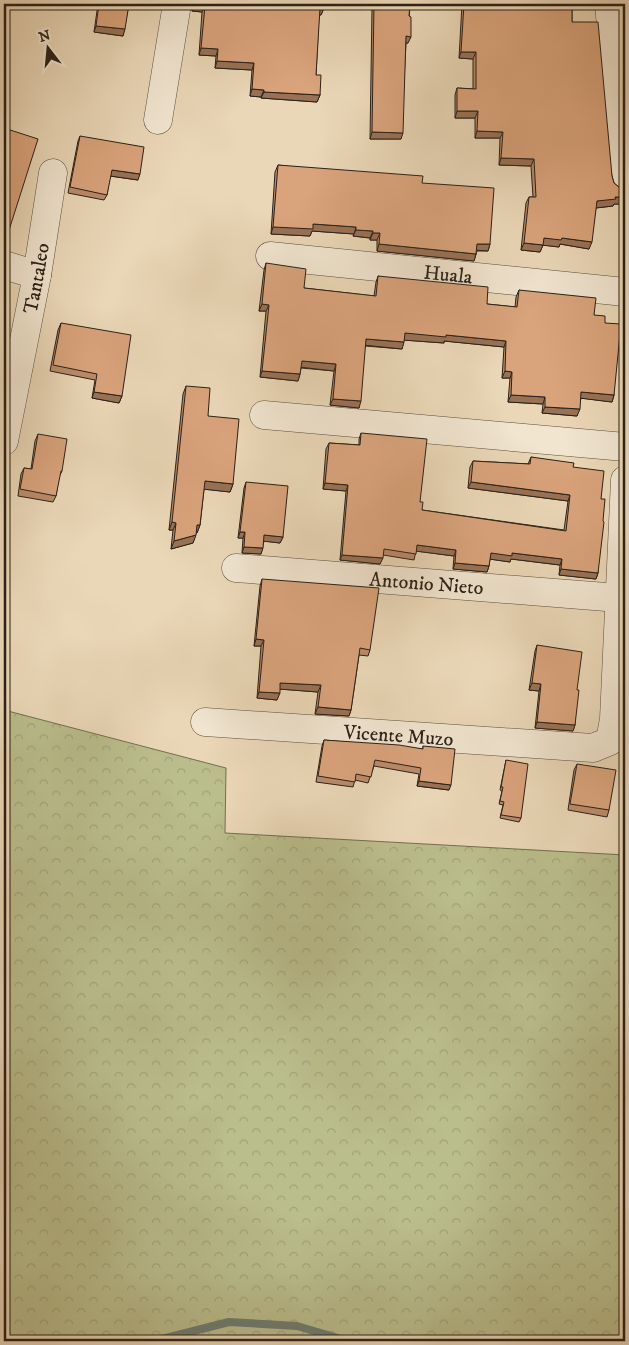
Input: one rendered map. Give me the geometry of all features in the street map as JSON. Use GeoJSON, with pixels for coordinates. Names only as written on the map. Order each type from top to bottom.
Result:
{"type":"FeatureCollection","features":[{"type":"Feature","properties":{"kind":"street"},"geometry":{"type":"LineString","coordinates":[[158,120],[177,4]]}},
{"type":"Feature","properties":{"kind":"street"},"geometry":{"type":"LineString","coordinates":[[609,4],[625,181]]}},
{"type":"Feature","properties":{"kind":"street","name":"Tantaleo"},"geometry":{"type":"LineString","coordinates":[[4,441],[37,275],[53,173]]}},
{"type":"Feature","properties":{"kind":"street","name":"Huala"},"geometry":{"type":"LineString","coordinates":[[270,256],[625,292]]}},
{"type":"Feature","properties":{"kind":"street"},"geometry":{"type":"LineString","coordinates":[[4,265],[37,275]]}},
{"type":"Feature","properties":{"kind":"street"},"geometry":{"type":"LineString","coordinates":[[264,415],[625,447]]}},
{"type":"Feature","properties":{"kind":"street"},"geometry":{"type":"LineString","coordinates":[[618,598],[625,480]]}},
{"type":"Feature","properties":{"kind":"street","name":"Antonio Nieto"},"geometry":{"type":"LineString","coordinates":[[236,568],[618,598]]}},
{"type":"Feature","properties":{"kind":"street","name":"Vicente Muzo"},"geometry":{"type":"LineString","coordinates":[[205,722],[593,748],[610,741],[614,719],[618,598]]}},
{"type":"Feature","properties":{"kind":"green space"},"geometry":{"type":"Polygon","coordinates":[[[4,710],[226,768],[225,833],[625,855],[625,1341],[4,1341],[4,710]]]}},
{"type":"Feature","properties":{"kind":"building"},"geometry":{"type":"Polygon","coordinates":[[[99,4],[129,4],[125,29],[96,26],[99,4]]]}},
{"type":"Feature","properties":{"kind":"building"},"geometry":{"type":"Polygon","coordinates":[[[194,4],[324,4],[324,8],[320,8],[316,75],[321,75],[320,95],[264,92],[264,90],[252,89],[254,63],[217,61],[218,49],[201,48],[205,6],[194,4]]]}},
{"type":"Feature","properties":{"kind":"building"},"geometry":{"type":"Polygon","coordinates":[[[374,4],[410,4],[411,37],[406,36],[403,133],[372,132],[374,4]]]}},
{"type":"Feature","properties":{"kind":"building"},"geometry":{"type":"Polygon","coordinates":[[[464,4],[572,4],[572,22],[598,22],[612,176],[614,183],[620,188],[625,189],[625,197],[597,201],[592,242],[544,238],[543,245],[524,243],[529,197],[536,197],[534,159],[501,158],[503,132],[477,131],[478,111],[457,111],[457,88],[476,89],[476,52],[461,52],[464,4]]]}},
{"type":"Feature","properties":{"kind":"building"},"geometry":{"type":"Polygon","coordinates":[[[4,128],[38,139],[10,227],[4,225],[4,128]]]}},
{"type":"Feature","properties":{"kind":"building"},"geometry":{"type":"Polygon","coordinates":[[[80,136],[144,147],[140,174],[112,170],[107,195],[70,187],[80,136]]]}},
{"type":"Feature","properties":{"kind":"building"},"geometry":{"type":"Polygon","coordinates":[[[278,165],[423,176],[422,183],[494,188],[490,244],[477,244],[476,254],[379,244],[380,233],[356,230],[356,227],[313,224],[313,229],[273,227],[278,165]]]}},
{"type":"Feature","properties":{"kind":"building"},"geometry":{"type":"Polygon","coordinates":[[[266,263],[306,269],[304,288],[376,296],[378,276],[488,287],[487,304],[517,307],[519,290],[596,298],[594,315],[605,316],[605,323],[621,324],[614,395],[581,392],[580,409],[545,407],[545,397],[511,395],[512,372],[505,371],[506,341],[405,333],[404,342],[366,339],[361,401],[333,399],[336,364],[302,361],[300,374],[262,371],[269,305],[262,304],[266,263]]]}},
{"type":"Feature","properties":{"kind":"building"},"geometry":{"type":"Polygon","coordinates":[[[61,323],[131,335],[122,396],[94,392],[97,374],[53,365],[61,323]]]}},
{"type":"Feature","properties":{"kind":"building"},"geometry":{"type":"Polygon","coordinates":[[[186,386],[210,388],[208,416],[239,419],[233,484],[205,481],[200,525],[197,525],[196,535],[174,541],[176,523],[172,522],[186,386]]]}},
{"type":"Feature","properties":{"kind":"building"},"geometry":{"type":"Polygon","coordinates":[[[361,433],[427,439],[420,502],[423,502],[422,510],[566,531],[570,495],[471,482],[473,461],[530,464],[531,457],[574,463],[573,467],[604,471],[601,499],[605,499],[604,522],[598,573],[561,569],[562,559],[512,553],[512,556],[491,553],[489,566],[455,563],[456,550],[417,545],[416,554],[384,549],[383,558],[342,555],[348,485],[325,483],[329,443],[360,445],[361,433]]]}},
{"type":"Feature","properties":{"kind":"building"},"geometry":{"type":"Polygon","coordinates":[[[38,434],[67,439],[56,496],[20,489],[24,468],[32,469],[38,434]]]}},
{"type":"Feature","properties":{"kind":"building"},"geometry":{"type":"Polygon","coordinates":[[[246,482],[288,486],[283,537],[264,535],[263,548],[244,547],[245,532],[240,532],[246,482]]]}},
{"type":"Feature","properties":{"kind":"building"},"geometry":{"type":"Polygon","coordinates":[[[262,579],[379,588],[370,650],[360,648],[351,710],[318,707],[321,685],[280,683],[280,693],[259,692],[264,640],[256,639],[262,579]]]}},
{"type":"Feature","properties":{"kind":"building"},"geometry":{"type":"Polygon","coordinates":[[[537,645],[582,652],[575,725],[537,722],[541,684],[532,683],[537,645]]]}},
{"type":"Feature","properties":{"kind":"building"},"geometry":{"type":"Polygon","coordinates":[[[324,740],[399,745],[423,749],[423,746],[455,749],[451,785],[419,781],[421,768],[375,760],[371,777],[356,774],[355,782],[318,776],[324,740]]]}},
{"type":"Feature","properties":{"kind":"building"},"geometry":{"type":"Polygon","coordinates":[[[506,760],[528,764],[521,818],[501,815],[504,802],[500,801],[503,787],[501,787],[506,760]]]}},
{"type":"Feature","properties":{"kind":"building"},"geometry":{"type":"Polygon","coordinates":[[[577,764],[616,770],[609,810],[570,804],[577,764]]]}},
{"type":"Feature","properties":{"kind":"waterway"},"geometry":{"type":"LineString","coordinates":[[154,1341],[229,1322],[297,1326],[348,1341]]}}]}
